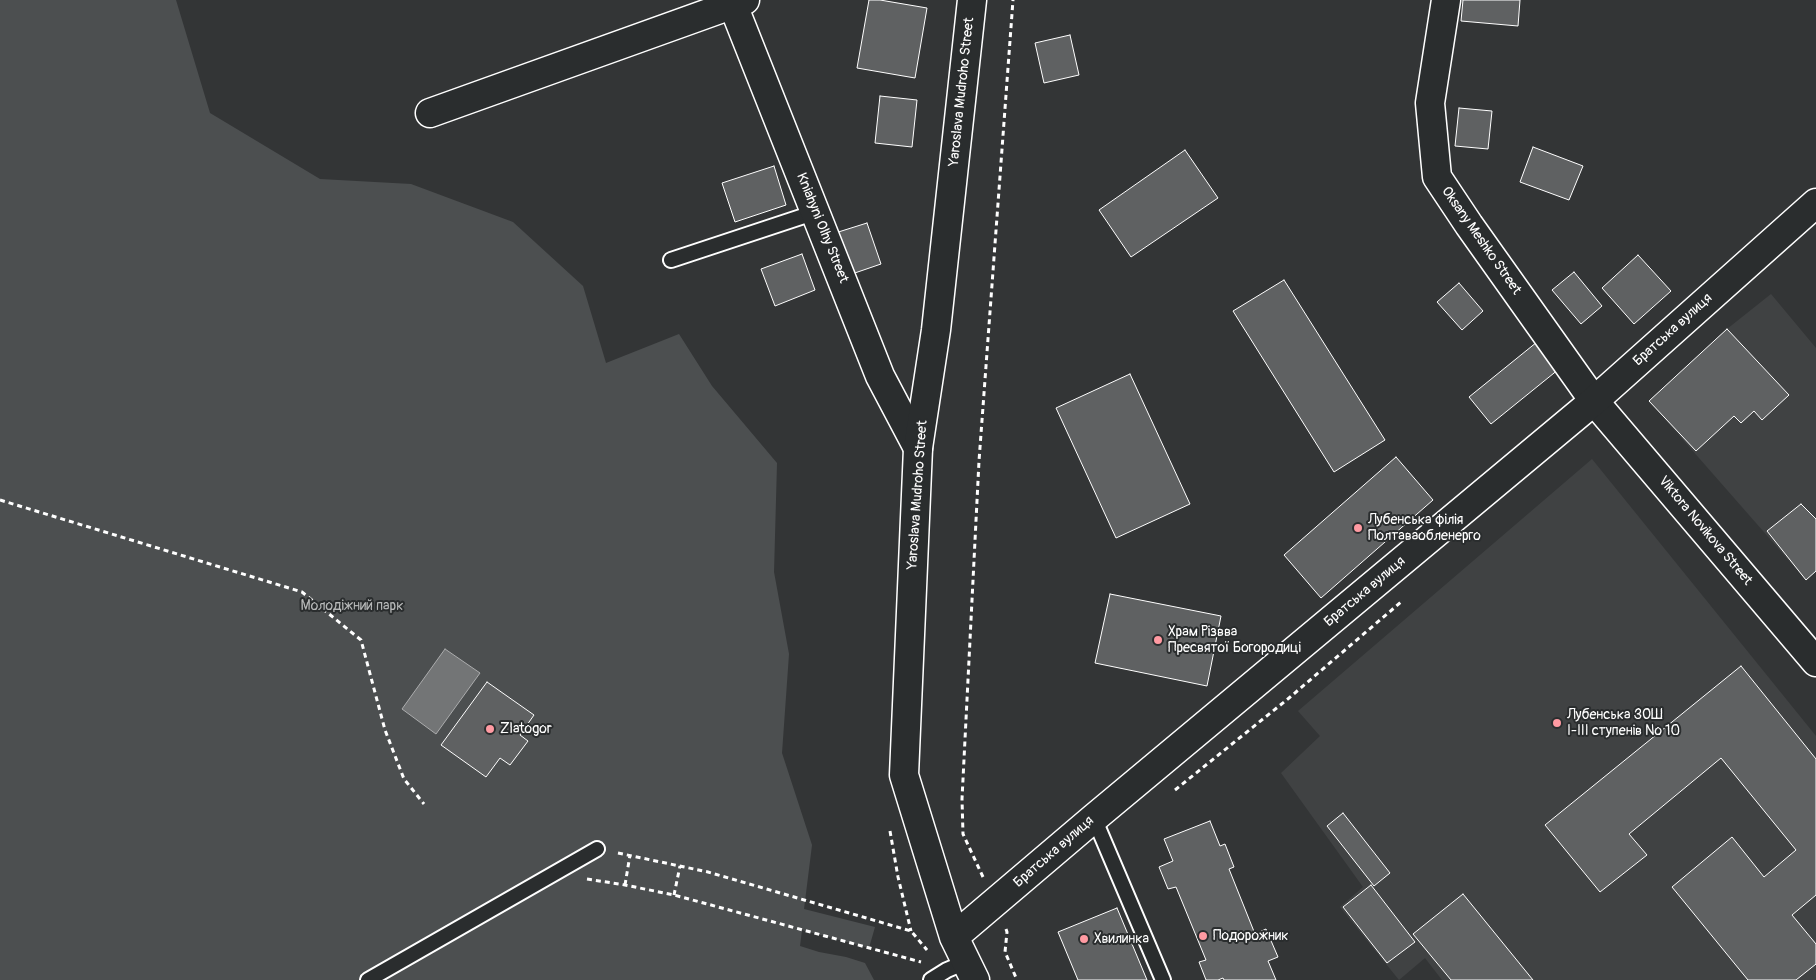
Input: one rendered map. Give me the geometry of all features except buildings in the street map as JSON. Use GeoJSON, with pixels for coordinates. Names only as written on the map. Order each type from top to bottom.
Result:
{"type":"FeatureCollection","features":[{"type":"Feature","properties":{"kind":"street","name":"Yaroslava Mudroho Street"},"geometry":{"type":"LineString","coordinates":[[957,971],[954,937],[904,774],[918,448],[936,330],[972,0]]}},
{"type":"Feature","properties":{"kind":"street","name":"Oksany Meshko Street"},"geometry":{"type":"LineString","coordinates":[[1446,0],[1430,103],[1437,177],[1594,401]]}},
{"type":"Feature","properties":{"kind":"street","name":"Kniahyni Olhy Street"},"geometry":{"type":"LineString","coordinates":[[430,114],[739,3],[816,212],[880,376],[918,448]]}},
{"type":"Feature","properties":{"kind":"street","name":"Братська вулиця"},"geometry":{"type":"LineString","coordinates":[[954,937],[1594,401],[1816,203]]}},
{"type":"Feature","properties":{"kind":"street","name":"Viktora Novikova Street"},"geometry":{"type":"LineString","coordinates":[[1594,401],[1816,662]]}},
{"type":"Feature","properties":{"kind":"lane"},"geometry":{"type":"LineString","coordinates":[[671,260],[816,212]]}},
{"type":"Feature","properties":{"kind":"lane"},"geometry":{"type":"LineString","coordinates":[[1094,818],[1163,980]]}},
{"type":"Feature","properties":{"kind":"lane"},"geometry":{"type":"LineString","coordinates":[[368,980],[597,850]]}},
{"type":"Feature","properties":{"kind":"lane"},"geometry":{"type":"LineString","coordinates":[[931,980],[957,971]]}},
{"type":"Feature","properties":{"kind":"path"},"geometry":{"type":"LineString","coordinates":[[1013,0],[979,461],[962,799],[962,834],[996,902],[1007,932],[1005,952],[1017,980]]}},
{"type":"Feature","properties":{"kind":"path"},"geometry":{"type":"LineString","coordinates":[[0,500],[302,592],[361,640],[386,730],[404,779],[424,804]]}},
{"type":"Feature","properties":{"kind":"path"},"geometry":{"type":"LineString","coordinates":[[889,828],[911,931]]}},
{"type":"Feature","properties":{"kind":"path"},"geometry":{"type":"LineString","coordinates":[[597,850],[630,854],[680,866],[911,931],[957,971]]}},
{"type":"Feature","properties":{"kind":"path"},"geometry":{"type":"LineString","coordinates":[[625,884],[630,854]]}},
{"type":"Feature","properties":{"kind":"path"},"geometry":{"type":"LineString","coordinates":[[674,895],[680,866]]}},
{"type":"Feature","properties":{"kind":"path"},"geometry":{"type":"LineString","coordinates":[[554,874],[625,884],[674,895],[957,971]]}},
{"type":"Feature","properties":{"kind":"shaded area"},"geometry":{"type":"Polygon","coordinates":[[[1771,294],[1816,348],[1816,571],[1806,580],[1649,401],[1727,329],[1771,294]]]}},
{"type":"Feature","properties":{"kind":"shaded area","name":"Лубенська ЗОШ І-ІІІ ступенів № 10"},"geometry":{"type":"Polygon","coordinates":[[[1592,459],[1816,736],[1816,980],[1442,980],[1425,958],[1399,980],[1340,907],[1363,887],[1281,773],[1320,736],[1298,711],[1592,459]]]}},
{"type":"Feature","properties":{"kind":"shaded area"},"geometry":{"type":"Polygon","coordinates":[[[445,649],[480,673],[436,734],[402,709],[445,649]]]}},
{"type":"Feature","properties":{"kind":"green space","name":"Молодіжний парк"},"geometry":{"type":"Polygon","coordinates":[[[0,0],[176,0],[210,113],[320,179],[411,184],[513,222],[583,286],[606,363],[679,334],[712,386],[777,463],[774,572],[789,654],[782,753],[812,845],[804,909],[875,927],[869,948],[802,930],[800,946],[865,963],[874,980],[0,980],[0,0]]]}},
{"type":"Feature","properties":{"kind":"place","name":"Лубенська філія Полтаваобленерго"},"geometry":{"type":"Point","coordinates":[1358,528]}},
{"type":"Feature","properties":{"kind":"place","name":"Храм Різвва Пресвятої Богородиці"},"geometry":{"type":"Point","coordinates":[1158,640]}},
{"type":"Feature","properties":{"kind":"place","name":"Лубенська ЗОШ І-ІІІ ступенів № 10"},"geometry":{"type":"Point","coordinates":[1557,723]}},
{"type":"Feature","properties":{"kind":"place","name":"Zlatogor"},"geometry":{"type":"Point","coordinates":[490,729]}},
{"type":"Feature","properties":{"kind":"place","name":"Подорожник"},"geometry":{"type":"Point","coordinates":[1203,936]}},
{"type":"Feature","properties":{"kind":"place","name":"Хвилинка"},"geometry":{"type":"Point","coordinates":[1084,939]}}]}
